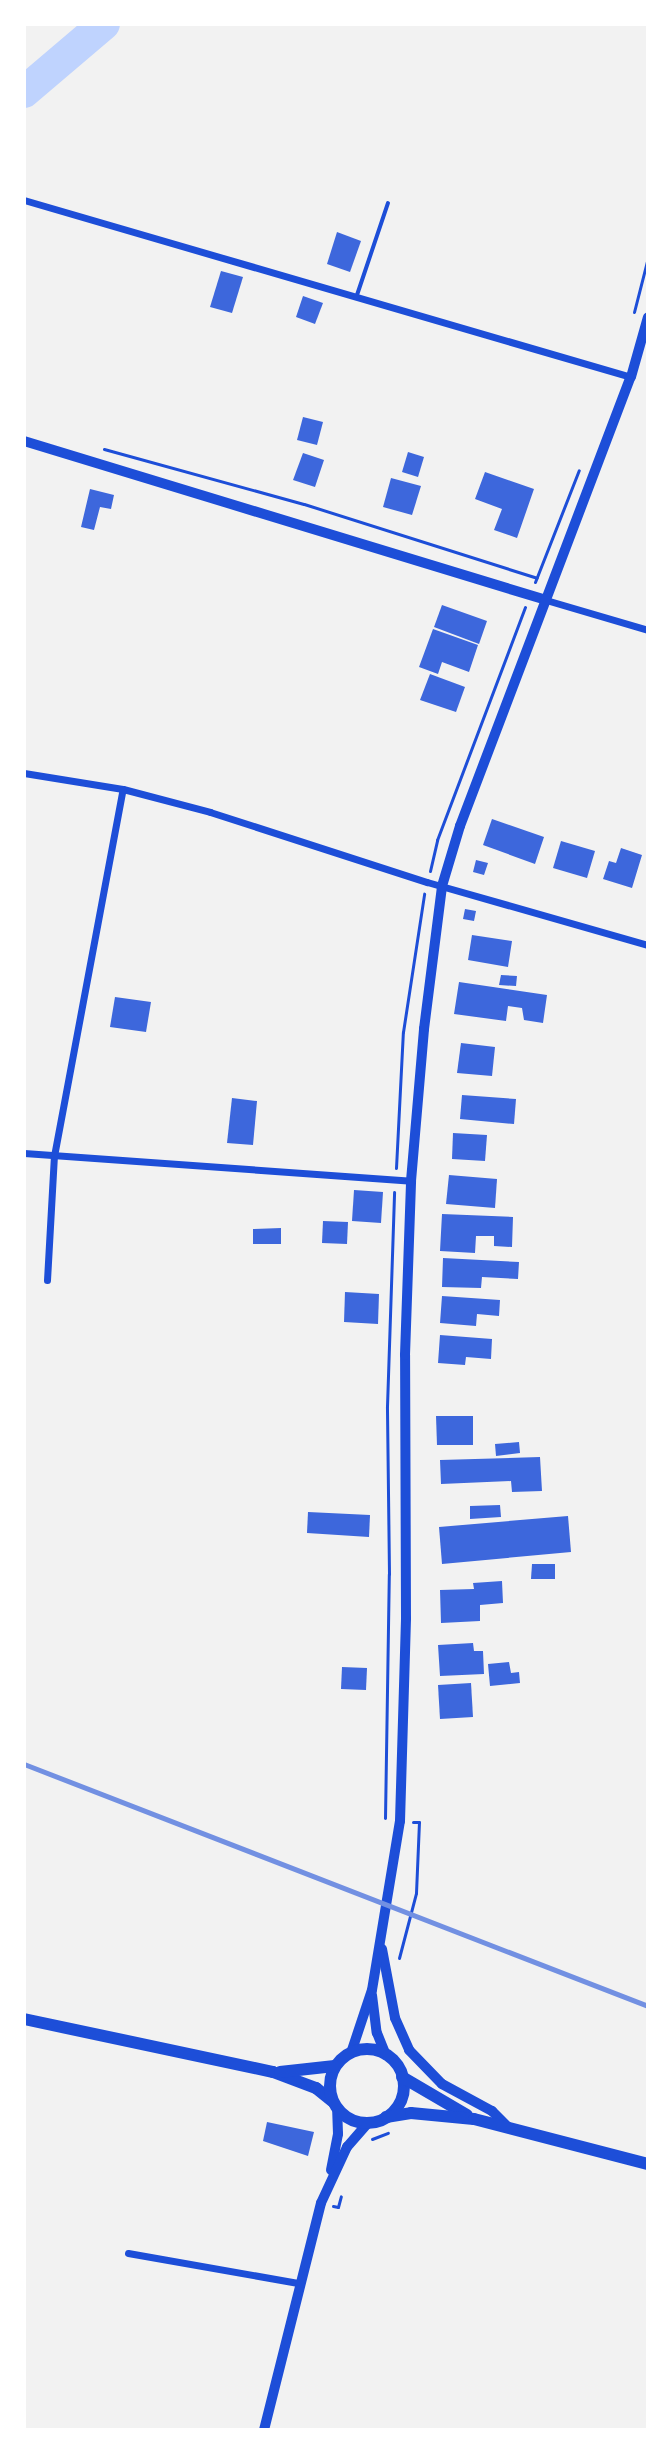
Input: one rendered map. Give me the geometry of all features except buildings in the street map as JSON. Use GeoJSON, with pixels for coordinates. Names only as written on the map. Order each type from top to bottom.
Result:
{"type":"FeatureCollection","features":[{"type":"Feature","properties":{"kind":"main road"},"geometry":{"type":"LineString","coordinates":[[351,2053],[372,1990],[400,1821],[406,1618],[405,1355],[411,1181],[424,1029],[442,886],[460,826],[631,377],[648,317]]}},
{"type":"Feature","properties":{"kind":"main road"},"geometry":{"type":"LineString","coordinates":[[24,441],[546,600]]}},
{"type":"Feature","properties":{"kind":"main road"},"geometry":{"type":"LineString","coordinates":[[380,1941],[393,2008],[409,2050],[442,2084],[492,2111],[509,2128]]}},
{"type":"Feature","properties":{"kind":"main road"},"geometry":{"type":"LineString","coordinates":[[372,1990],[377,2033],[386,2055],[402,2077],[413,2087],[474,2119]]}},
{"type":"Feature","properties":{"kind":"main road"},"geometry":{"type":"LineString","coordinates":[[24,2019],[273,2072],[316,2088],[345,2117],[368,2123]]}},
{"type":"Feature","properties":{"kind":"main road"},"geometry":{"type":"LineString","coordinates":[[264,2430],[299,2283],[329,2180],[338,2134],[331,2078],[335,2066],[351,2053],[375,2050],[386,2055]]}},
{"type":"Feature","properties":{"kind":"main road"},"geometry":{"type":"LineString","coordinates":[[273,2072],[335,2066]]}},
{"type":"Feature","properties":{"kind":"main road"},"geometry":{"type":"LineString","coordinates":[[386,2117],[401,2100],[402,2077]]}},
{"type":"Feature","properties":{"kind":"main road"},"geometry":{"type":"LineString","coordinates":[[329,2180],[347,2147],[368,2123],[411,2113],[474,2119],[648,2164]]}},
{"type":"Feature","properties":{"kind":"street"},"geometry":{"type":"LineString","coordinates":[[24,200],[631,377]]}},
{"type":"Feature","properties":{"kind":"street"},"geometry":{"type":"LineString","coordinates":[[546,600],[648,630]]}},
{"type":"Feature","properties":{"kind":"street"},"geometry":{"type":"LineString","coordinates":[[24,773],[123,789],[210,812],[427,882],[648,945]]}},
{"type":"Feature","properties":{"kind":"street"},"geometry":{"type":"LineString","coordinates":[[47,1280],[54,1156],[123,789]]}},
{"type":"Feature","properties":{"kind":"street"},"geometry":{"type":"LineString","coordinates":[[24,1153],[411,1181]]}},
{"type":"Feature","properties":{"kind":"street"},"geometry":{"type":"LineString","coordinates":[[128,2253],[299,2283]]}},
{"type":"Feature","properties":{"kind":"lane"},"geometry":{"type":"LineString","coordinates":[[357,295],[388,203]]}},
{"type":"Feature","properties":{"kind":"path"},"geometry":{"type":"LineString","coordinates":[[632,318],[648,257]]}},
{"type":"Feature","properties":{"kind":"path"},"geometry":{"type":"LineString","coordinates":[[90,446],[304,504],[537,578]]}},
{"type":"Feature","properties":{"kind":"path"},"geometry":{"type":"LineString","coordinates":[[398,1964],[416,1893],[419,1822],[383,1818],[389,1574],[387,1406],[403,1032],[427,882],[437,840],[584,457]]}},
{"type":"Feature","properties":{"kind":"path"},"geometry":{"type":"LineString","coordinates":[[364,2143],[391,2132]]}},
{"type":"Feature","properties":{"kind":"path"},"geometry":{"type":"LineString","coordinates":[[321,2203],[338,2207],[342,2192]]}},
{"type":"Feature","properties":{"kind":"waterway"},"geometry":{"type":"LineString","coordinates":[[24,92],[104,24]]}},
{"type":"Feature","properties":{"kind":"railway"},"geometry":{"type":"LineString","coordinates":[[24,1764],[648,2006]]}}]}
